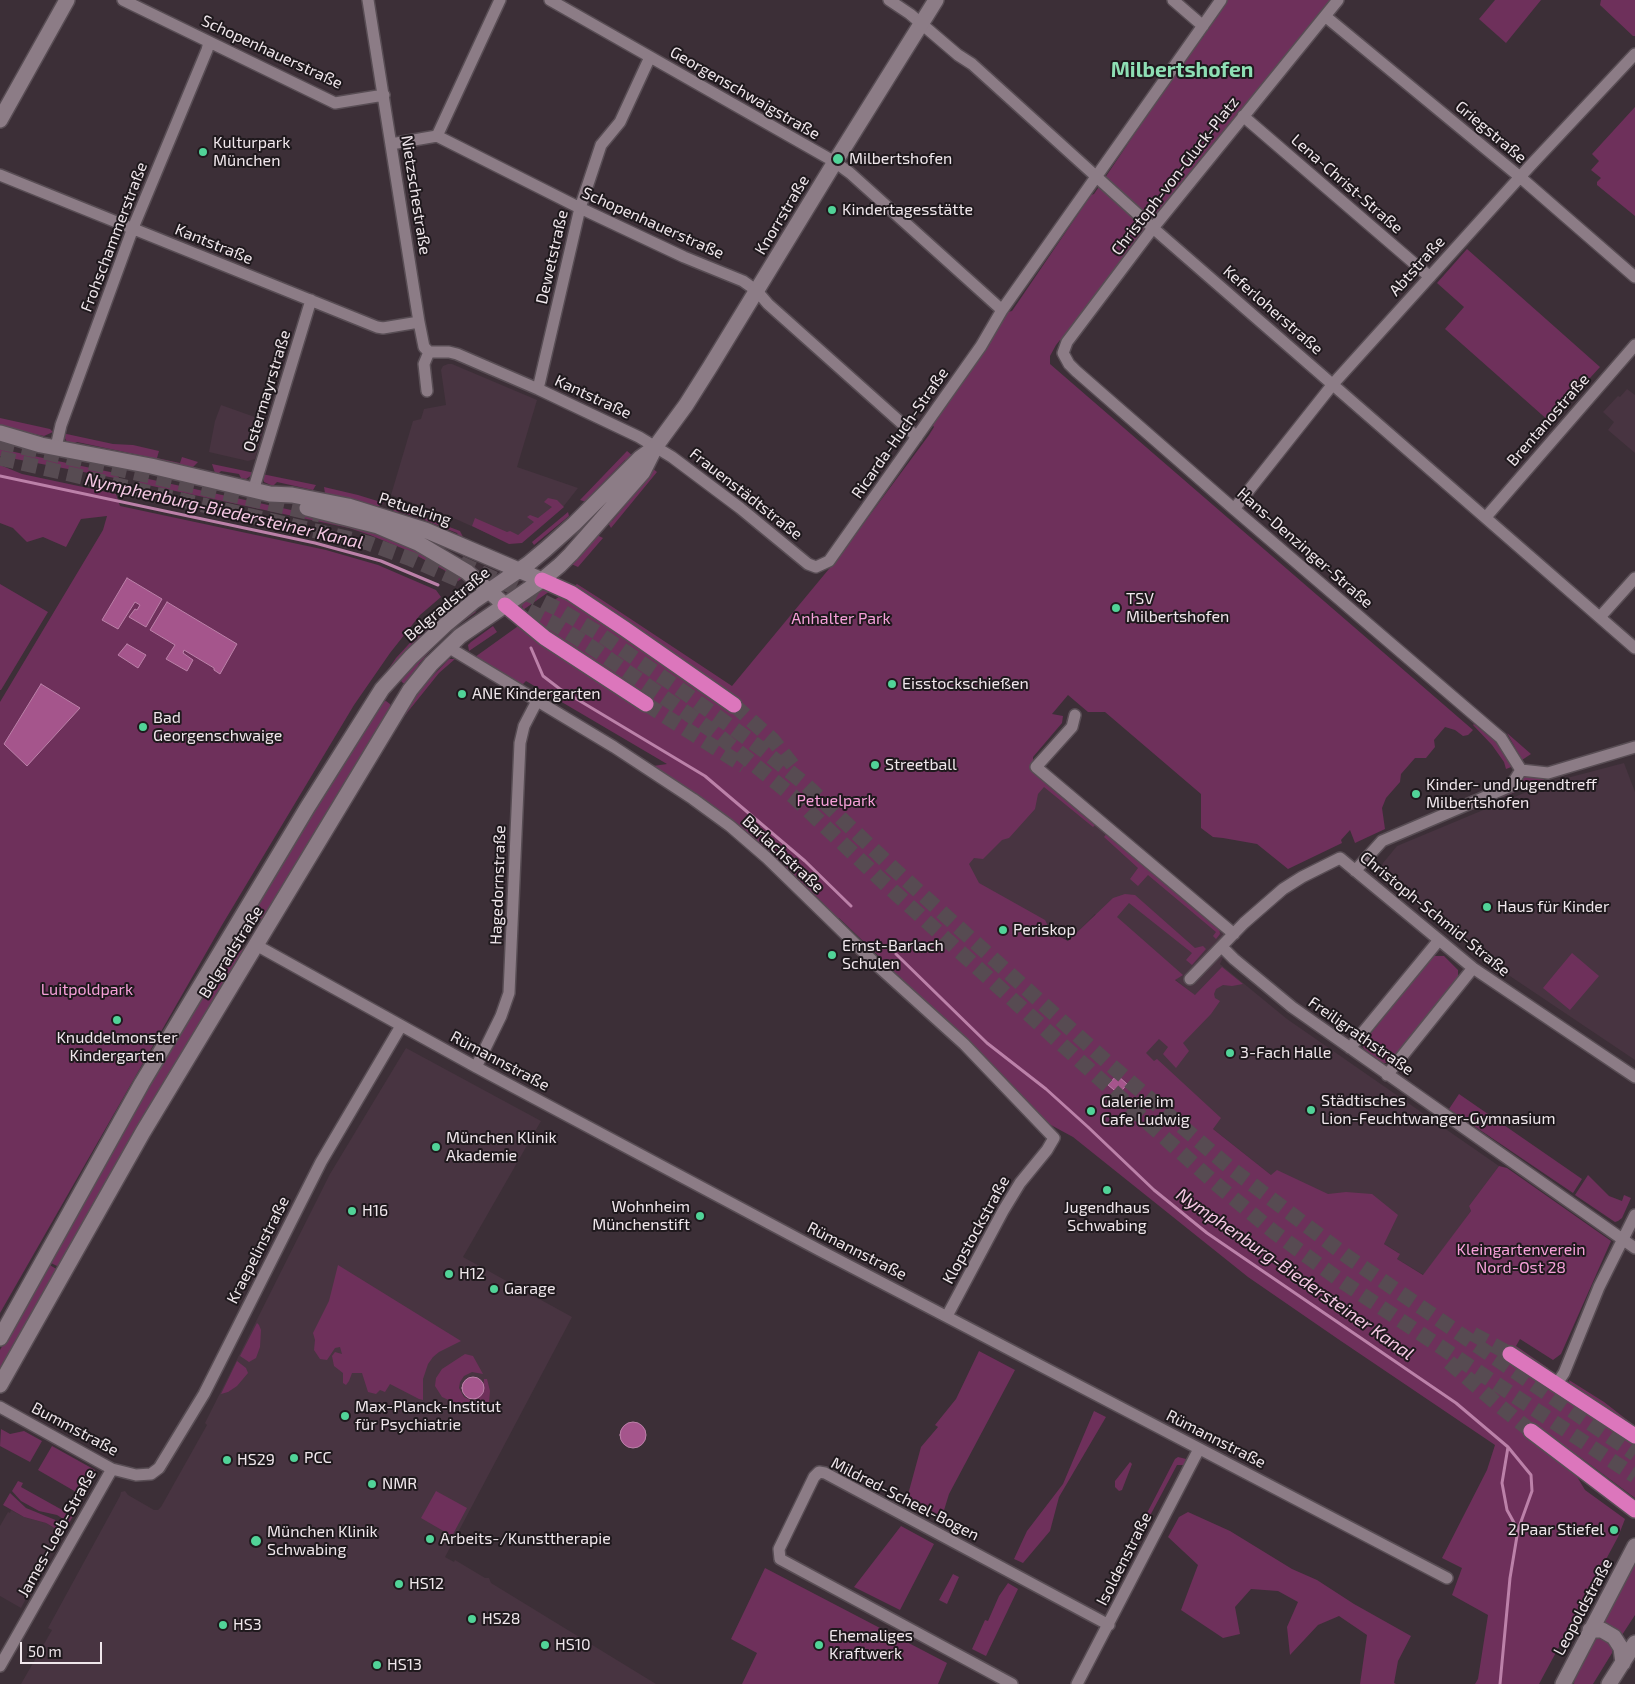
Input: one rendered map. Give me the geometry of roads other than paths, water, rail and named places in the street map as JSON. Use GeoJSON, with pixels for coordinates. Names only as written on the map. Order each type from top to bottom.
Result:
{"type":"FeatureCollection","features":[{"type":"Feature","properties":{"kind":"highway"},"geometry":{"type":"LineString","coordinates":[[542,580],[571,593],[734,705]]}},
{"type":"Feature","properties":{"kind":"highway"},"geometry":{"type":"LineString","coordinates":[[505,605],[544,638],[646,704]]}},
{"type":"Feature","properties":{"kind":"highway"},"geometry":{"type":"LineString","coordinates":[[1510,1354],[1635,1436]]}},
{"type":"Feature","properties":{"kind":"highway"},"geometry":{"type":"LineString","coordinates":[[1531,1431],[1635,1510]]}},
{"type":"Feature","properties":{"kind":"main road"},"geometry":{"type":"LineString","coordinates":[[0,120],[67,0]]}},
{"type":"Feature","properties":{"kind":"main road","name":"Knorrstraße"},"geometry":{"type":"LineString","coordinates":[[542,580],[571,554],[643,472],[656,446],[686,405],[834,162],[936,0]]}},
{"type":"Feature","properties":{"kind":"main road","name":"Petuelring"},"geometry":{"type":"LineString","coordinates":[[0,433],[49,446],[151,466],[253,491],[292,495],[348,506],[396,520],[454,541],[542,580]]}},
{"type":"Feature","properties":{"kind":"main road","name":"Petuelring"},"geometry":{"type":"LineString","coordinates":[[0,444],[49,446]]}},
{"type":"Feature","properties":{"kind":"main road","name":"Knorrstraße"},"geometry":{"type":"LineString","coordinates":[[519,570],[574,524],[640,458],[656,446]]}},
{"type":"Feature","properties":{"kind":"main road","name":"Petuelring"},"geometry":{"type":"LineString","coordinates":[[270,494],[286,502],[378,526],[418,543],[467,572],[505,605]]}},
{"type":"Feature","properties":{"kind":"main road","name":"Belgradstraße"},"geometry":{"type":"LineString","coordinates":[[0,1338],[142,1083],[350,737],[375,699],[394,675],[434,635],[489,590],[519,570]]}},
{"type":"Feature","properties":{"kind":"main road","name":"Belgradstraße"},"geometry":{"type":"LineString","coordinates":[[0,1385],[143,1132],[410,690],[448,647],[467,631],[542,580]]}},
{"type":"Feature","properties":{"kind":"main road"},"geometry":{"type":"LineString","coordinates":[[394,675],[395,683],[402,689],[410,690]]}},
{"type":"Feature","properties":{"kind":"main road"},"geometry":{"type":"LineString","coordinates":[[375,699],[386,696],[394,701],[398,708]]}},
{"type":"Feature","properties":{"kind":"main road","name":"Leopoldstraße"},"geometry":{"type":"LineString","coordinates":[[1563,1684],[1635,1546]]}},
{"type":"Feature","properties":{"kind":"main road"},"geometry":{"type":"LineString","coordinates":[[1590,1630],[1602,1630],[1614,1637],[1621,1648],[1623,1663]]}},
{"type":"Feature","properties":{"kind":"main road"},"geometry":{"type":"LineString","coordinates":[[1609,1684],[1635,1643]]}},
{"type":"Feature","properties":{"kind":"street","name":"Schopenhauerstraße"},"geometry":{"type":"LineString","coordinates":[[123,0],[335,104],[384,95]]}},
{"type":"Feature","properties":{"kind":"street","name":"Nietzschestraße"},"geometry":{"type":"LineString","coordinates":[[368,0],[419,322],[424,347],[430,352]]}},
{"type":"Feature","properties":{"kind":"street"},"geometry":{"type":"LineString","coordinates":[[391,144],[437,136],[500,0]]}},
{"type":"Feature","properties":{"kind":"street","name":"Georgenschwaigstraße"},"geometry":{"type":"LineString","coordinates":[[550,0],[834,162],[850,173],[1002,310]]}},
{"type":"Feature","properties":{"kind":"street","name":"Keferloherstraße"},"geometry":{"type":"LineString","coordinates":[[889,0],[997,86],[1153,228],[1635,648]]}},
{"type":"Feature","properties":{"kind":"street"},"geometry":{"type":"LineString","coordinates":[[1172,0],[1203,26]]}},
{"type":"Feature","properties":{"kind":"street"},"geometry":{"type":"LineString","coordinates":[[1002,310],[1221,0]]}},
{"type":"Feature","properties":{"kind":"street","name":"Christoph-von-Gluck-Platz"},"geometry":{"type":"LineString","coordinates":[[1063,353],[1067,342],[1153,228],[1338,0]]}},
{"type":"Feature","properties":{"kind":"street","name":"Griegstraße"},"geometry":{"type":"LineString","coordinates":[[1325,16],[1520,177],[1635,276]]}},
{"type":"Feature","properties":{"kind":"street","name":"Frohschammerstraße"},"geometry":{"type":"LineString","coordinates":[[49,446],[61,425],[133,228],[207,50],[208,42]]}},
{"type":"Feature","properties":{"kind":"street","name":"Abtstraße"},"geometry":{"type":"LineString","coordinates":[[1234,509],[1333,384],[1520,177],[1635,54]]}},
{"type":"Feature","properties":{"kind":"street","name":"Dewetstraße"},"geometry":{"type":"LineString","coordinates":[[538,389],[580,208],[601,144],[620,122],[650,57]]}},
{"type":"Feature","properties":{"kind":"street","name":"Lena-Christ-Straße"},"geometry":{"type":"LineString","coordinates":[[1243,116],[1430,277]]}},
{"type":"Feature","properties":{"kind":"street","name":"Schopenhauerstraße"},"geometry":{"type":"LineString","coordinates":[[437,136],[580,208],[684,257],[743,282],[757,291],[768,304],[917,437]]}},
{"type":"Feature","properties":{"kind":"street","name":"Kantstraße"},"geometry":{"type":"LineString","coordinates":[[0,175],[383,328],[419,322]]}},
{"type":"Feature","properties":{"kind":"street","name":"Ostermayrstraße"},"geometry":{"type":"LineString","coordinates":[[253,491],[311,300]]}},
{"type":"Feature","properties":{"kind":"street","name":"Ricarda-Huch-Straße"},"geometry":{"type":"LineString","coordinates":[[816,567],[829,561],[980,346],[1002,310]]}},
{"type":"Feature","properties":{"kind":"street","name":"Brentanostraße"},"geometry":{"type":"LineString","coordinates":[[1486,517],[1635,345]]}},
{"type":"Feature","properties":{"kind":"street"},"geometry":{"type":"LineString","coordinates":[[427,391],[424,364],[430,352]]}},
{"type":"Feature","properties":{"kind":"street","name":"Kantstraße"},"geometry":{"type":"LineString","coordinates":[[430,352],[457,354],[538,389],[656,446]]}},
{"type":"Feature","properties":{"kind":"street","name":"Hans-Denzinger-Straße"},"geometry":{"type":"LineString","coordinates":[[1063,353],[1069,364],[1076,371],[1501,738],[1521,770]]}},
{"type":"Feature","properties":{"kind":"street","name":"Frauenstädtstraße"},"geometry":{"type":"LineString","coordinates":[[656,446],[740,508],[808,564],[816,567]]}},
{"type":"Feature","properties":{"kind":"street"},"geometry":{"type":"LineString","coordinates":[[1600,617],[1635,578]]}},
{"type":"Feature","properties":{"kind":"street","name":"Barlachstraße"},"geometry":{"type":"LineString","coordinates":[[448,647],[614,747],[730,826],[767,858],[880,968],[964,1044],[1054,1138]]}},
{"type":"Feature","properties":{"kind":"street","name":"Hagedornstraße"},"geometry":{"type":"LineString","coordinates":[[476,1067],[501,1016],[509,993],[520,743],[524,726],[536,700]]}},
{"type":"Feature","properties":{"kind":"street"},"geometry":{"type":"LineString","coordinates":[[1075,715],[1072,727],[1036,767],[1234,934],[1190,979]]}},
{"type":"Feature","properties":{"kind":"street"},"geometry":{"type":"LineString","coordinates":[[1355,871],[1382,841],[1511,786],[1521,770],[1548,773],[1635,747]]}},
{"type":"Feature","properties":{"kind":"street","name":"Christoph-Schmid-Straße"},"geometry":{"type":"LineString","coordinates":[[1234,934],[1283,889],[1340,858],[1473,968],[1635,1077]]}},
{"type":"Feature","properties":{"kind":"street"},"geometry":{"type":"LineString","coordinates":[[1350,1048],[1439,940]]}},
{"type":"Feature","properties":{"kind":"street","name":"Rümannstraße"},"geometry":{"type":"LineString","coordinates":[[256,945],[476,1067],[829,1255],[1447,1578]]}},
{"type":"Feature","properties":{"kind":"street","name":"Freiligrathstraße"},"geometry":{"type":"LineString","coordinates":[[1222,947],[1292,1008],[1635,1248]]}},
{"type":"Feature","properties":{"kind":"street"},"geometry":{"type":"LineString","coordinates":[[1387,1075],[1473,968]]}},
{"type":"Feature","properties":{"kind":"street","name":"Kraepelinstraße"},"geometry":{"type":"LineString","coordinates":[[136,1475],[152,1474],[159,1468],[196,1408],[313,1177],[401,1026]]}},
{"type":"Feature","properties":{"kind":"street","name":"Klopstockstraße"},"geometry":{"type":"LineString","coordinates":[[947,1316],[1003,1211],[1020,1184],[1047,1150],[1054,1138]]}},
{"type":"Feature","properties":{"kind":"street"},"geometry":{"type":"LineString","coordinates":[[1556,1385],[1564,1373],[1600,1287],[1635,1215]]}},
{"type":"Feature","properties":{"kind":"street","name":"Bummstraße"},"geometry":{"type":"LineString","coordinates":[[0,1407],[112,1469],[136,1475]]}},
{"type":"Feature","properties":{"kind":"street","name":"Isoldenstraße"},"geometry":{"type":"LineString","coordinates":[[1077,1684],[1199,1449]]}},
{"type":"Feature","properties":{"kind":"street","name":"James-Loeb-Straße"},"geometry":{"type":"LineString","coordinates":[[0,1666],[112,1469]]}},
{"type":"Feature","properties":{"kind":"street","name":"Mildred-Scheel-Bogen"},"geometry":{"type":"LineString","coordinates":[[1012,1684],[780,1559],[779,1549],[814,1477],[819,1472],[825,1473],[1109,1625]]}},
{"type":"Feature","properties":{"kind":"waterway","name":"Nymphenburg-Biedersteiner Kanal"},"geometry":{"type":"LineString","coordinates":[[0,476],[315,543],[381,561],[438,585]]}},
{"type":"Feature","properties":{"kind":"waterway","name":"Nymphenburg-Biedersteiner Kanal"},"geometry":{"type":"LineString","coordinates":[[531,648],[543,676],[560,689],[705,776],[805,861],[851,906]]}},
{"type":"Feature","properties":{"kind":"waterway","name":"Nymphenburg-Biedersteiner Kanal"},"geometry":{"type":"LineString","coordinates":[[896,954],[987,1043],[1046,1089],[1154,1190],[1207,1233],[1456,1403],[1508,1447],[1531,1475],[1532,1491],[1518,1530],[1510,1578],[1500,1684]]}},
{"type":"Feature","properties":{"kind":"waterway","name":"Nymphenburg-Biedersteiner Kanal"},"geometry":{"type":"LineString","coordinates":[[1508,1447],[1502,1483],[1507,1510],[1518,1530]]}},
{"type":"Feature","properties":{"kind":"tunnel"},"geometry":{"type":"LineString","coordinates":[[0,442],[320,515]]}},
{"type":"Feature","properties":{"kind":"tunnel"},"geometry":{"type":"LineString","coordinates":[[0,458],[368,543],[411,559],[519,606],[553,623],[590,646],[714,732],[794,797],[881,880],[1157,1131],[1274,1232],[1337,1278],[1635,1476]]}},
{"type":"Feature","properties":{"kind":"tunnel"},"geometry":{"type":"LineString","coordinates":[[460,563],[560,610],[598,633],[677,687],[763,750],[805,784],[893,868],[1106,1061],[1228,1166],[1348,1257],[1635,1454]]}},
{"type":"Feature","properties":{"kind":"tunnel"},"geometry":{"type":"LineString","coordinates":[[646,704],[744,766]]}},
{"type":"Feature","properties":{"kind":"tunnel"},"geometry":{"type":"LineString","coordinates":[[734,705],[772,739],[795,768]]}},
{"type":"Feature","properties":{"kind":"tunnel"},"geometry":{"type":"LineString","coordinates":[[1473,1334],[1510,1354]]}},
{"type":"Feature","properties":{"kind":"tunnel"},"geometry":{"type":"LineString","coordinates":[[1449,1362],[1531,1431]]}},
{"type":"Feature","properties":{"kind":"place","name":"Kulturpark München"},"geometry":{"type":"Point","coordinates":[203,152]}},
{"type":"Feature","properties":{"kind":"place","name":"Milbertshofen"},"geometry":{"type":"Point","coordinates":[838,159]}},
{"type":"Feature","properties":{"kind":"place","name":"Kindertagesstätte"},"geometry":{"type":"Point","coordinates":[832,210]}},
{"type":"Feature","properties":{"kind":"place","name":"TSV Milbertshofen"},"geometry":{"type":"Point","coordinates":[1116,608]}},
{"type":"Feature","properties":{"kind":"place","name":"Eisstockschießen"},"geometry":{"type":"Point","coordinates":[892,684]}},
{"type":"Feature","properties":{"kind":"place","name":"ANE Kindergarten"},"geometry":{"type":"Point","coordinates":[462,694]}},
{"type":"Feature","properties":{"kind":"place","name":"Bad Georgenschwaige"},"geometry":{"type":"Point","coordinates":[143,727]}},
{"type":"Feature","properties":{"kind":"place","name":"Streetball"},"geometry":{"type":"Point","coordinates":[875,765]}},
{"type":"Feature","properties":{"kind":"place","name":"Kinder- und Jugendtreff Milbertshofen"},"geometry":{"type":"Point","coordinates":[1416,794]}},
{"type":"Feature","properties":{"kind":"place","name":"Haus für Kinder"},"geometry":{"type":"Point","coordinates":[1487,907]}},
{"type":"Feature","properties":{"kind":"place","name":"Periskop"},"geometry":{"type":"Point","coordinates":[1003,930]}},
{"type":"Feature","properties":{"kind":"place","name":"Ernst-Barlach Schulen"},"geometry":{"type":"Point","coordinates":[832,955]}},
{"type":"Feature","properties":{"kind":"place","name":"Knuddelmonster Kindergarten"},"geometry":{"type":"Point","coordinates":[117,1020]}},
{"type":"Feature","properties":{"kind":"place","name":"3-Fach Halle"},"geometry":{"type":"Point","coordinates":[1230,1053]}},
{"type":"Feature","properties":{"kind":"place","name":"Städtisches Lion-Feuchtwanger-Gymnasium"},"geometry":{"type":"Point","coordinates":[1311,1110]}},
{"type":"Feature","properties":{"kind":"place","name":"Galerie im Cafe Ludwig"},"geometry":{"type":"Point","coordinates":[1091,1111]}},
{"type":"Feature","properties":{"kind":"place","name":"München Klinik Akademie"},"geometry":{"type":"Point","coordinates":[436,1147]}},
{"type":"Feature","properties":{"kind":"place","name":"Jugendhaus Schwabing"},"geometry":{"type":"Point","coordinates":[1107,1190]}},
{"type":"Feature","properties":{"kind":"place","name":"H16"},"geometry":{"type":"Point","coordinates":[352,1211]}},
{"type":"Feature","properties":{"kind":"place","name":"Wohnheim Münchenstift"},"geometry":{"type":"Point","coordinates":[700,1216]}},
{"type":"Feature","properties":{"kind":"place","name":"H12"},"geometry":{"type":"Point","coordinates":[449,1274]}},
{"type":"Feature","properties":{"kind":"place","name":"Garage"},"geometry":{"type":"Point","coordinates":[494,1289]}},
{"type":"Feature","properties":{"kind":"place","name":"Max-Planck-Institut für Psychiatrie"},"geometry":{"type":"Point","coordinates":[345,1416]}},
{"type":"Feature","properties":{"kind":"place","name":"PCC"},"geometry":{"type":"Point","coordinates":[294,1458]}},
{"type":"Feature","properties":{"kind":"place","name":"HS29"},"geometry":{"type":"Point","coordinates":[227,1460]}},
{"type":"Feature","properties":{"kind":"place","name":"NMR"},"geometry":{"type":"Point","coordinates":[372,1484]}},
{"type":"Feature","properties":{"kind":"place","name":"2 Paar Stiefel"},"geometry":{"type":"Point","coordinates":[1614,1530]}},
{"type":"Feature","properties":{"kind":"place","name":"Arbeits-/Kunsttherapie"},"geometry":{"type":"Point","coordinates":[430,1539]}},
{"type":"Feature","properties":{"kind":"place","name":"München Klinik Schwabing"},"geometry":{"type":"Point","coordinates":[256,1541]}},
{"type":"Feature","properties":{"kind":"place","name":"HS12"},"geometry":{"type":"Point","coordinates":[399,1584]}},
{"type":"Feature","properties":{"kind":"place","name":"HS28"},"geometry":{"type":"Point","coordinates":[472,1619]}},
{"type":"Feature","properties":{"kind":"place","name":"HS3"},"geometry":{"type":"Point","coordinates":[223,1625]}},
{"type":"Feature","properties":{"kind":"place","name":"HS10"},"geometry":{"type":"Point","coordinates":[545,1645]}},
{"type":"Feature","properties":{"kind":"place","name":"Ehemaliges Kraftwerk"},"geometry":{"type":"Point","coordinates":[819,1645]}},
{"type":"Feature","properties":{"kind":"place","name":"HS13"},"geometry":{"type":"Point","coordinates":[377,1665]}},
{"type":"Feature","properties":{"kind":"district","name":"Milbertshofen"},"geometry":{"type":"Point","coordinates":[1182,70]}},
{"type":"Feature","properties":{"kind":"park label","name":"Anhalter Park"},"geometry":{"type":"Point","coordinates":[841,619]}},
{"type":"Feature","properties":{"kind":"park label","name":"Petuelpark"},"geometry":{"type":"Point","coordinates":[836,801]}},
{"type":"Feature","properties":{"kind":"park label","name":"Luitpoldpark"},"geometry":{"type":"Point","coordinates":[87,990]}},
{"type":"Feature","properties":{"kind":"park label","name":"Kleingartenverein Nord-Ost 28"},"geometry":{"type":"Point","coordinates":[1521,1259]}}]}
